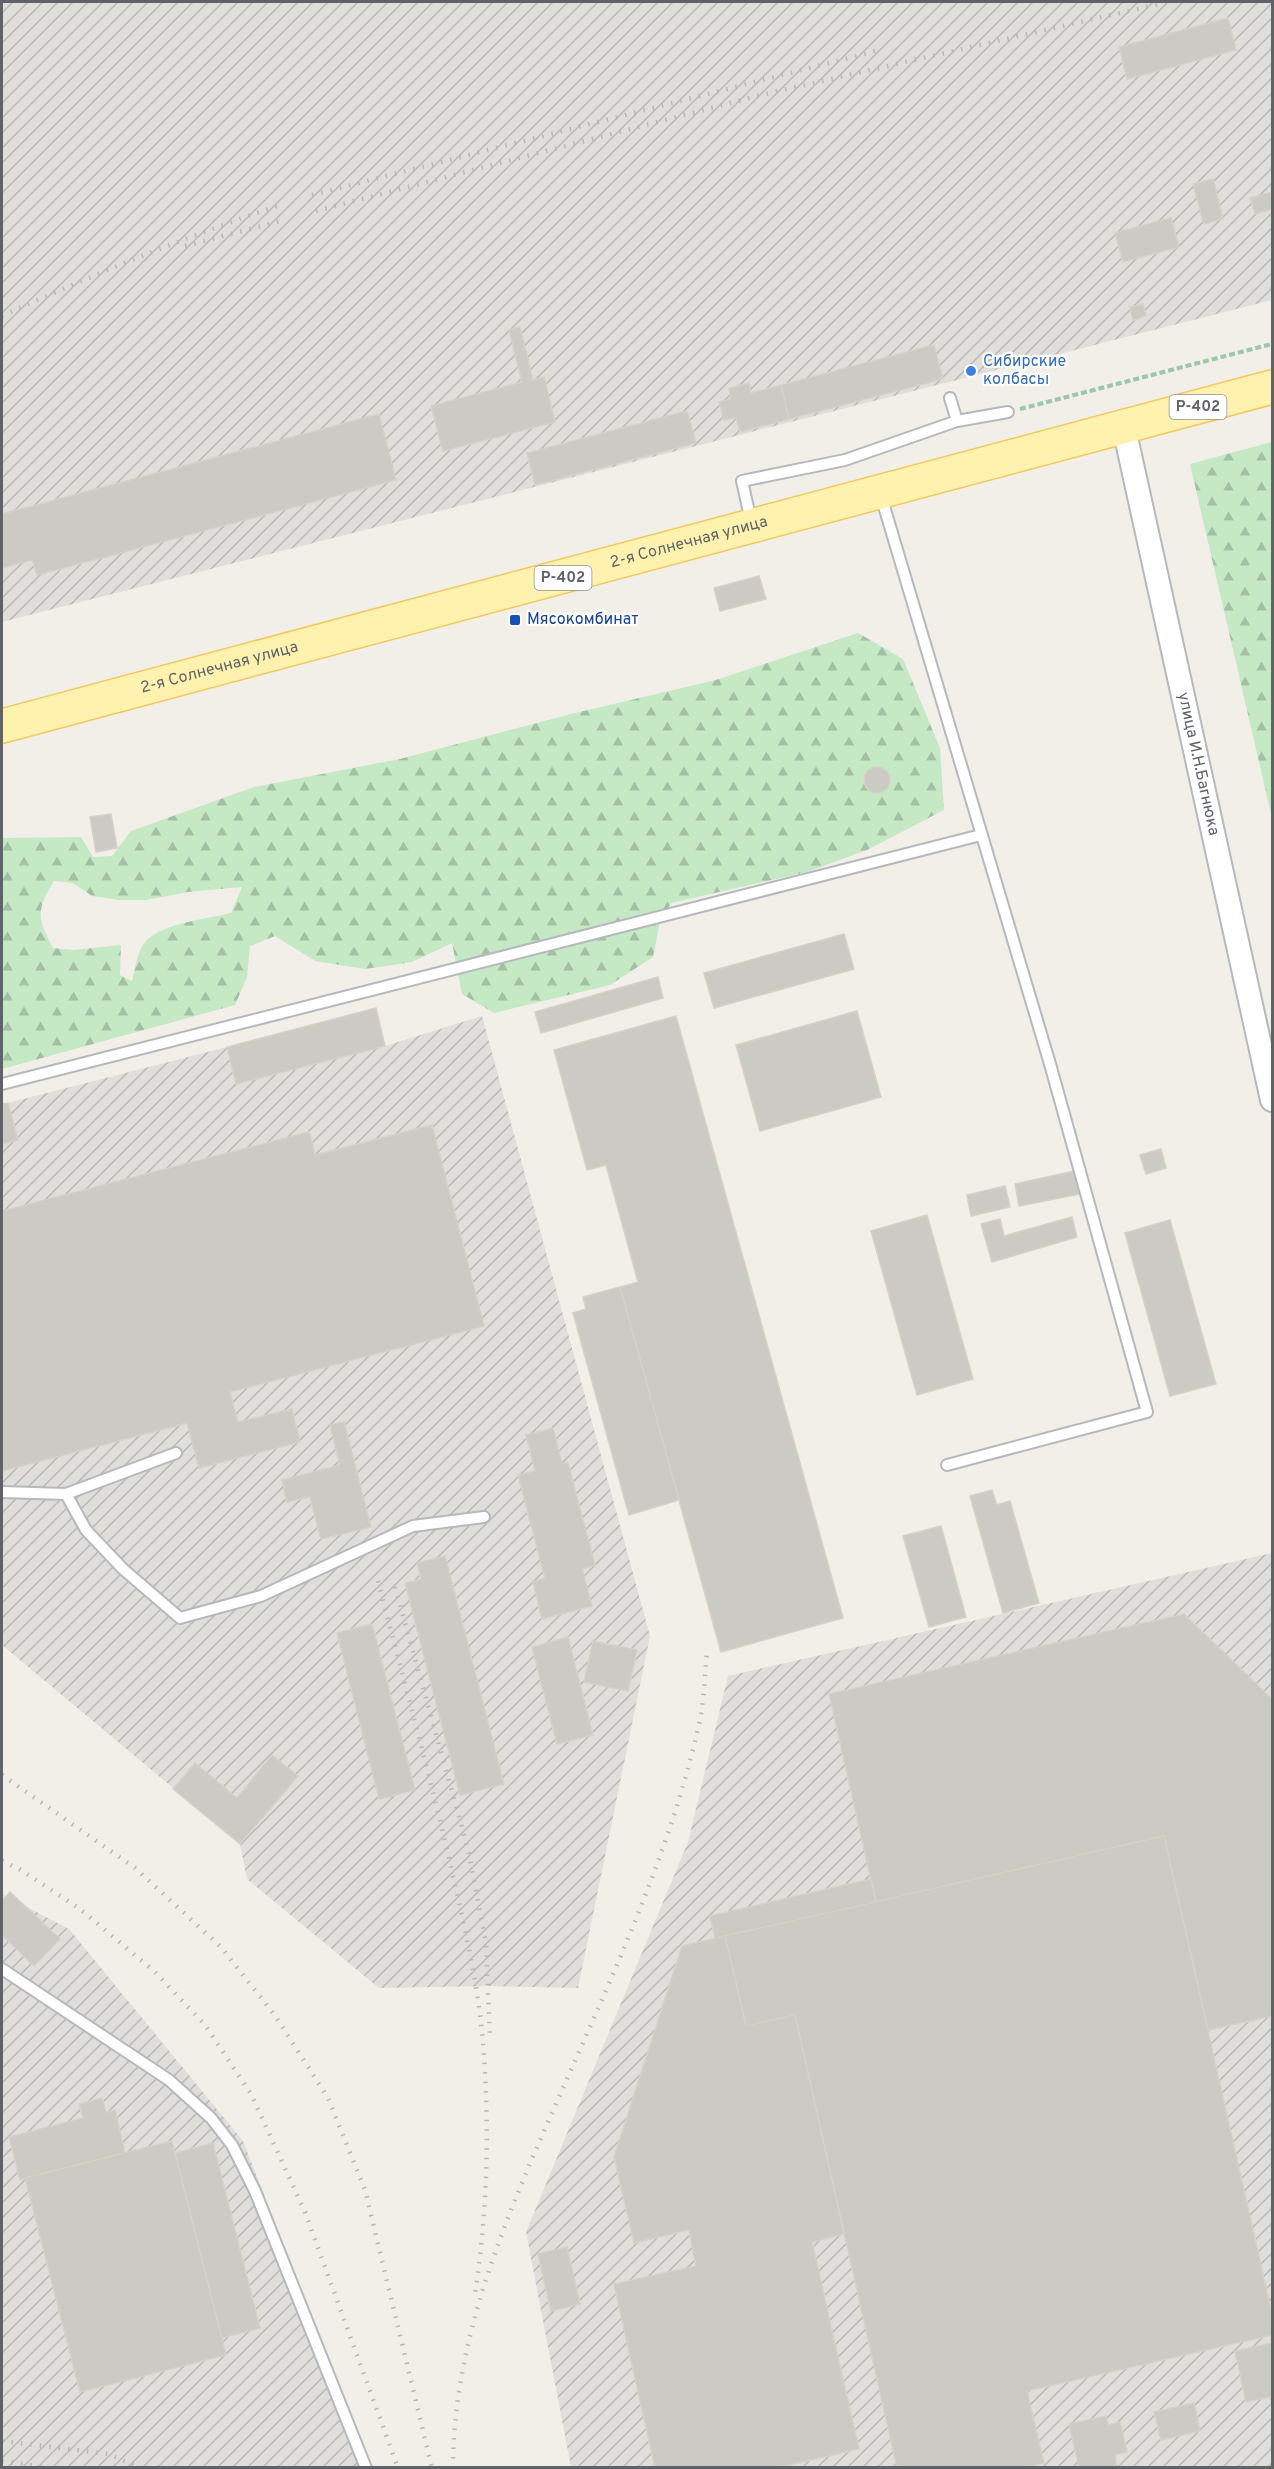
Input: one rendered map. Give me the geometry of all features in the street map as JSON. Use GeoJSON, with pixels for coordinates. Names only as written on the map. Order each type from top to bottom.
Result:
{"type":"FeatureCollection","features":[{"type":"Feature","properties":{"kind":"main road","name":"2-я Солнечная улица"},"geometry":{"type":"LineString","coordinates":[[2,726],[1272,387]]}},
{"type":"Feature","properties":{"kind":"street","name":"улица И.Н.Багнюка"},"geometry":{"type":"LineString","coordinates":[[1124,428],[1272,1100]]}},
{"type":"Feature","properties":{"kind":"lane"},"geometry":{"type":"LineString","coordinates":[[950,398],[957,421]]}},
{"type":"Feature","properties":{"kind":"lane"},"geometry":{"type":"LineString","coordinates":[[752,527],[742,481],[845,460],[957,421],[1008,412]]}},
{"type":"Feature","properties":{"kind":"lane"},"geometry":{"type":"LineString","coordinates":[[879,491],[1050,1064],[1147,1412],[947,1465]]}},
{"type":"Feature","properties":{"kind":"lane"},"geometry":{"type":"LineString","coordinates":[[2,1084],[981,835]]}},
{"type":"Feature","properties":{"kind":"lane"},"geometry":{"type":"LineString","coordinates":[[2,1492],[66,1494],[176,1453]]}},
{"type":"Feature","properties":{"kind":"lane"},"geometry":{"type":"LineString","coordinates":[[66,1494],[86,1530],[123,1569],[180,1618],[261,1596],[413,1526],[484,1517]]}},
{"type":"Feature","properties":{"kind":"lane"},"geometry":{"type":"LineString","coordinates":[[2,1969],[169,2080],[211,2118],[232,2145],[255,2191],[366,2468]]}},
{"type":"Feature","properties":{"kind":"path"},"geometry":{"type":"LineString","coordinates":[[1008,412],[1272,344]]}},
{"type":"Feature","properties":{"kind":"shaded area"},"geometry":{"type":"Polygon","coordinates":[[[2,2],[1272,2],[1272,300],[2,622],[2,2]]]}},
{"type":"Feature","properties":{"kind":"shaded area"},"geometry":{"type":"Polygon","coordinates":[[[482,1016],[650,1636],[578,1988],[488,1986],[379,1988],[247,1879],[240,1844],[2,1645],[2,1144],[18,1139],[8,1103],[227,1047],[237,1084],[385,1046],[482,1016]]]}},
{"type":"Feature","properties":{"kind":"shaded area"},"geometry":{"type":"Polygon","coordinates":[[[1272,1553],[1272,2467],[571,2467],[526,2232],[688,1842],[728,1676],[1272,1553]]]}},
{"type":"Feature","properties":{"kind":"shaded area"},"geometry":{"type":"Polygon","coordinates":[[[2,1894],[69,1929],[243,2141],[370,2467],[2,2467],[2,1894]]]}},
{"type":"Feature","properties":{"kind":"green space"},"geometry":{"type":"Polygon","coordinates":[[[1272,442],[1272,818],[1190,464],[1272,442]]]}},
{"type":"Feature","properties":{"kind":"green space"},"geometry":{"type":"Polygon","coordinates":[[[858,633],[903,659],[940,748],[944,810],[867,850],[807,872],[671,903],[659,926],[653,957],[610,985],[494,1013],[462,994],[452,943],[412,962],[365,969],[315,961],[275,936],[250,946],[247,977],[235,1005],[2,1069],[2,838],[81,837],[93,857],[112,856],[131,831],[254,787],[400,759],[571,714],[716,680],[858,633]],[[54,881],[44,899],[42,921],[53,948],[74,950],[121,945],[120,975],[132,981],[138,955],[146,941],[174,926],[231,913],[242,887],[188,892],[146,900],[119,900],[92,896],[73,883],[54,881]]]}},
{"type":"Feature","properties":{"kind":"building"},"geometry":{"type":"Polygon","coordinates":[[[1228,18],[1236,50],[1127,79],[1119,47],[1228,18]]]}},
{"type":"Feature","properties":{"kind":"building"},"geometry":{"type":"Polygon","coordinates":[[[1213,179],[1223,219],[1204,224],[1193,184],[1213,179]]]}},
{"type":"Feature","properties":{"kind":"building"},"geometry":{"type":"Polygon","coordinates":[[[1272,192],[1272,209],[1255,214],[1250,198],[1272,192]]]}},
{"type":"Feature","properties":{"kind":"building"},"geometry":{"type":"Polygon","coordinates":[[[1171,218],[1179,247],[1123,262],[1115,233],[1171,218]]]}},
{"type":"Feature","properties":{"kind":"building"},"geometry":{"type":"Polygon","coordinates":[[[1143,304],[1146,316],[1133,320],[1130,307],[1143,304]]]}},
{"type":"Feature","properties":{"kind":"building"},"geometry":{"type":"Polygon","coordinates":[[[520,327],[533,380],[544,377],[555,422],[443,451],[431,406],[522,382],[509,330],[520,327]]]}},
{"type":"Feature","properties":{"kind":"building"},"geometry":{"type":"Polygon","coordinates":[[[934,345],[943,379],[789,419],[781,385],[934,345]]]}},
{"type":"Feature","properties":{"kind":"building"},"geometry":{"type":"Polygon","coordinates":[[[749,383],[751,393],[781,385],[789,419],[740,432],[736,417],[724,420],[719,402],[731,399],[729,388],[749,383]]]}},
{"type":"Feature","properties":{"kind":"building"},"geometry":{"type":"Polygon","coordinates":[[[687,411],[696,443],[535,485],[527,453],[687,411]]]}},
{"type":"Feature","properties":{"kind":"building"},"geometry":{"type":"Polygon","coordinates":[[[379,414],[396,480],[37,575],[32,560],[2,568],[2,514],[379,414]]]}},
{"type":"Feature","properties":{"kind":"building"},"geometry":{"type":"Polygon","coordinates":[[[759,576],[766,599],[720,611],[714,588],[759,576]]]}},
{"type":"Feature","properties":{"kind":"building"},"geometry":{"type":"Polygon","coordinates":[[[877,767],[886,771],[890,780],[886,789],[877,793],[868,789],[864,780],[868,771],[877,767]]]}},
{"type":"Feature","properties":{"kind":"building"},"geometry":{"type":"Polygon","coordinates":[[[111,814],[117,848],[96,852],[90,817],[111,814]]]}},
{"type":"Feature","properties":{"kind":"building"},"geometry":{"type":"Polygon","coordinates":[[[844,934],[854,969],[714,1008],[704,973],[844,934]]]}},
{"type":"Feature","properties":{"kind":"building"},"geometry":{"type":"Polygon","coordinates":[[[658,977],[663,998],[541,1033],[535,1012],[658,977]]]}},
{"type":"Feature","properties":{"kind":"building"},"geometry":{"type":"Polygon","coordinates":[[[376,1008],[385,1046],[236,1084],[227,1047],[376,1008]]]}},
{"type":"Feature","properties":{"kind":"building"},"geometry":{"type":"Polygon","coordinates":[[[857,1011],[881,1097],[760,1131],[736,1045],[857,1011]]]}},
{"type":"Feature","properties":{"kind":"building"},"geometry":{"type":"Polygon","coordinates":[[[676,1016],[843,1618],[721,1652],[620,1287],[638,1282],[606,1165],[587,1170],[554,1050],[676,1016]]]}},
{"type":"Feature","properties":{"kind":"building"},"geometry":{"type":"Polygon","coordinates":[[[8,1103],[18,1140],[2,1144],[2,1104],[8,1103]]]}},
{"type":"Feature","properties":{"kind":"building"},"geometry":{"type":"Polygon","coordinates":[[[432,1125],[484,1326],[230,1392],[238,1422],[292,1409],[300,1442],[199,1468],[187,1423],[2,1471],[2,1211],[309,1132],[315,1155],[432,1125]]]}},
{"type":"Feature","properties":{"kind":"building"},"geometry":{"type":"Polygon","coordinates":[[[1161,1149],[1166,1168],[1146,1174],[1140,1155],[1161,1149]]]}},
{"type":"Feature","properties":{"kind":"building"},"geometry":{"type":"Polygon","coordinates":[[[1075,1171],[1080,1194],[1019,1206],[1015,1184],[1075,1171]]]}},
{"type":"Feature","properties":{"kind":"building"},"geometry":{"type":"Polygon","coordinates":[[[1005,1186],[1010,1207],[971,1216],[967,1195],[1005,1186]]]}},
{"type":"Feature","properties":{"kind":"building"},"geometry":{"type":"Polygon","coordinates":[[[927,1215],[973,1379],[917,1395],[871,1231],[927,1215]]]}},
{"type":"Feature","properties":{"kind":"building"},"geometry":{"type":"Polygon","coordinates":[[[1072,1217],[1077,1237],[992,1262],[981,1224],[1000,1219],[1004,1236],[1072,1217]]]}},
{"type":"Feature","properties":{"kind":"building"},"geometry":{"type":"Polygon","coordinates":[[[1170,1220],[1216,1384],[1170,1396],[1125,1233],[1170,1220]]]}},
{"type":"Feature","properties":{"kind":"building"},"geometry":{"type":"Polygon","coordinates":[[[620,1287],[679,1500],[629,1515],[573,1313],[586,1309],[583,1297],[620,1287]]]}},
{"type":"Feature","properties":{"kind":"building"},"geometry":{"type":"Polygon","coordinates":[[[344,1422],[371,1527],[321,1539],[310,1497],[287,1502],[282,1480],[340,1465],[330,1425],[344,1422]]]}},
{"type":"Feature","properties":{"kind":"building"},"geometry":{"type":"Polygon","coordinates":[[[553,1428],[562,1464],[568,1463],[595,1565],[582,1569],[592,1606],[542,1619],[533,1582],[545,1578],[518,1475],[535,1471],[526,1435],[553,1428]]]}},
{"type":"Feature","properties":{"kind":"building"},"geometry":{"type":"Polygon","coordinates":[[[992,1490],[997,1505],[1010,1501],[1039,1603],[1003,1613],[970,1496],[992,1490]]]}},
{"type":"Feature","properties":{"kind":"building"},"geometry":{"type":"Polygon","coordinates":[[[941,1526],[966,1617],[929,1627],[903,1536],[941,1526]]]}},
{"type":"Feature","properties":{"kind":"building"},"geometry":{"type":"Polygon","coordinates":[[[445,1556],[504,1784],[460,1795],[405,1583],[421,1579],[417,1563],[445,1556]]]}},
{"type":"Feature","properties":{"kind":"building"},"geometry":{"type":"Polygon","coordinates":[[[1184,1614],[1272,1699],[1272,2016],[1208,2030],[1164,1836],[876,1902],[829,1694],[1184,1614]]]}},
{"type":"Feature","properties":{"kind":"building"},"geometry":{"type":"Polygon","coordinates":[[[372,1624],[415,1790],[379,1799],[337,1633],[372,1624]]]}},
{"type":"Feature","properties":{"kind":"building"},"geometry":{"type":"Polygon","coordinates":[[[568,1637],[593,1735],[557,1744],[532,1647],[568,1637]]]}},
{"type":"Feature","properties":{"kind":"building"},"geometry":{"type":"Polygon","coordinates":[[[593,1641],[637,1650],[628,1691],[584,1682],[593,1641]]]}},
{"type":"Feature","properties":{"kind":"building"},"geometry":{"type":"Polygon","coordinates":[[[272,1755],[298,1776],[240,1844],[173,1789],[195,1763],[237,1798],[272,1755]]]}},
{"type":"Feature","properties":{"kind":"building"},"geometry":{"type":"Polygon","coordinates":[[[1164,1836],[1272,2314],[1272,2335],[1027,2391],[1044,2463],[1022,2468],[897,2468],[795,2015],[746,2026],[725,1936],[1164,1836]]]}},
{"type":"Feature","properties":{"kind":"building"},"geometry":{"type":"Polygon","coordinates":[[[871,1879],[876,1902],[715,1938],[710,1916],[871,1879]]]}},
{"type":"Feature","properties":{"kind":"building"},"geometry":{"type":"Polygon","coordinates":[[[10,1892],[60,1939],[34,1966],[2,1935],[2,1901],[10,1892]]]}},
{"type":"Feature","properties":{"kind":"building"},"geometry":{"type":"Polygon","coordinates":[[[725,1936],[746,2026],[795,2015],[844,2234],[812,2242],[859,2449],[776,2468],[655,2468],[614,2284],[696,2266],[689,2230],[634,2243],[614,2157],[682,1946],[725,1936]]]}},
{"type":"Feature","properties":{"kind":"building"},"geometry":{"type":"Polygon","coordinates":[[[102,2098],[106,2112],[115,2110],[125,2153],[20,2180],[9,2137],[83,2118],[79,2104],[102,2098]]]}},
{"type":"Feature","properties":{"kind":"building"},"geometry":{"type":"Polygon","coordinates":[[[172,2141],[226,2355],[80,2392],[25,2178],[172,2141]]]}},
{"type":"Feature","properties":{"kind":"building"},"geometry":{"type":"Polygon","coordinates":[[[213,2143],[260,2328],[222,2338],[175,2153],[213,2143]]]}},
{"type":"Feature","properties":{"kind":"building"},"geometry":{"type":"Polygon","coordinates":[[[567,2247],[580,2304],[551,2311],[538,2254],[567,2247]]]}},
{"type":"Feature","properties":{"kind":"building"},"geometry":{"type":"Polygon","coordinates":[[[1272,2343],[1272,2408],[1270,2397],[1246,2402],[1235,2351],[1272,2343]]]}},
{"type":"Feature","properties":{"kind":"building"},"geometry":{"type":"Polygon","coordinates":[[[1194,2403],[1200,2431],[1161,2440],[1154,2412],[1194,2403]]]}},
{"type":"Feature","properties":{"kind":"building"},"geometry":{"type":"Polygon","coordinates":[[[1106,2416],[1108,2425],[1120,2422],[1127,2452],[1115,2455],[1117,2468],[1079,2468],[1069,2424],[1106,2416]]]}},
{"type":"Feature","properties":{"kind":"railway"},"geometry":{"type":"LineString","coordinates":[[316,211],[761,95],[1168,2]]}},
{"type":"Feature","properties":{"kind":"railway"},"geometry":{"type":"LineString","coordinates":[[312,195],[876,51]]}},
{"type":"Feature","properties":{"kind":"railway"},"geometry":{"type":"LineString","coordinates":[[2,316],[138,258],[277,206]]}},
{"type":"Feature","properties":{"kind":"railway"},"geometry":{"type":"LineString","coordinates":[[185,246],[281,221]]}},
{"type":"Feature","properties":{"kind":"railway"},"geometry":{"type":"LineString","coordinates":[[378,1581],[449,1858],[468,1945],[482,2032],[487,2130],[483,2229],[475,2294]]}},
{"type":"Feature","properties":{"kind":"railway"},"geometry":{"type":"LineString","coordinates":[[395,1587],[468,1849],[486,1943],[490,2040]]}},
{"type":"Feature","properties":{"kind":"railway"},"geometry":{"type":"LineString","coordinates":[[453,2468],[455,2422],[462,2376],[471,2330],[484,2286],[516,2198],[616,1968],[655,1870],[672,1821],[700,1720],[707,1652]]}},
{"type":"Feature","properties":{"kind":"railway"},"geometry":{"type":"LineString","coordinates":[[2,1775],[135,1868],[221,1947],[276,2017],[328,2098],[365,2190],[432,2468]]}},
{"type":"Feature","properties":{"kind":"railway"},"geometry":{"type":"LineString","coordinates":[[2,1861],[21,1870],[80,1909],[155,1972],[205,2025],[251,2094],[305,2212],[398,2468]]}},
{"type":"Feature","properties":{"kind":"railway"},"geometry":{"type":"LineString","coordinates":[[2,2441],[109,2454],[140,2468]]}},
{"type":"Feature","properties":{"kind":"railway"},"geometry":{"type":"LineString","coordinates":[[2,2461],[48,2468]]}},
{"type":"Feature","properties":{"kind":"place","name":"Сибирские колбасы"},"geometry":{"type":"Point","coordinates":[971,371]}},
{"type":"Feature","properties":{"kind":"place","name":"Мясокомбинат"},"geometry":{"type":"Point","coordinates":[515,620]}}]}
